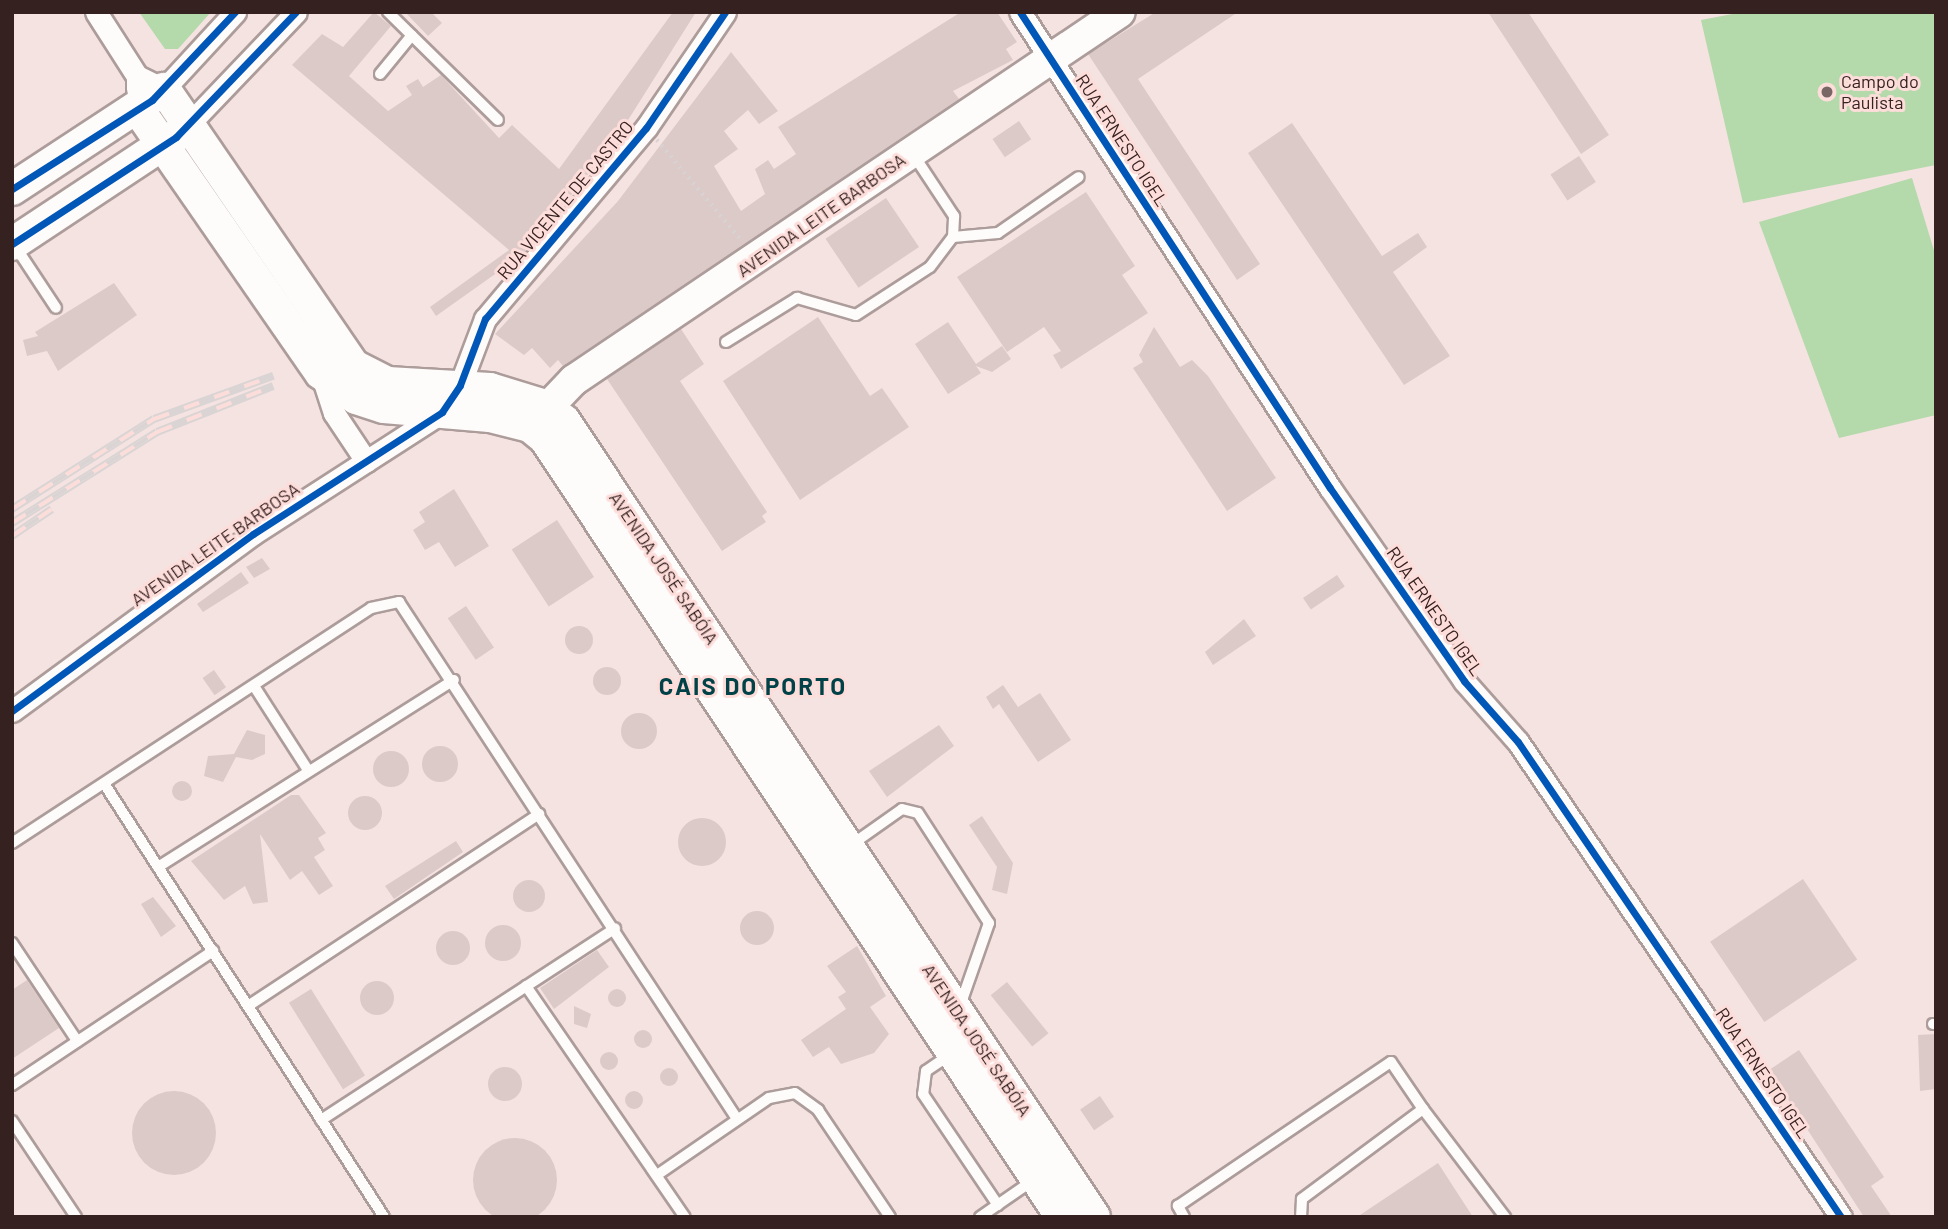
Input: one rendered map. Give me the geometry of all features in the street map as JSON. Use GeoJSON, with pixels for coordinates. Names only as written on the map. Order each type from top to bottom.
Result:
{"type":"FeatureCollection","features":[{"type":"Feature","properties":{"kind":"main road"},"geometry":{"type":"LineString","coordinates":[[12,189],[138,109],[150,82],[188,125],[354,366],[388,383],[460,385],[537,416]]}},
{"type":"Feature","properties":{"kind":"main road"},"geometry":{"type":"LineString","coordinates":[[138,109],[321,373],[356,398],[384,407],[537,416]]}},
{"type":"Feature","properties":{"kind":"main road"},"geometry":{"type":"LineString","coordinates":[[12,243],[164,145],[188,125]]}},
{"type":"Feature","properties":{"kind":"main road","name":"AVENIDA JOSÉ SABÓIA"},"geometry":{"type":"LineString","coordinates":[[537,416],[596,466],[958,1012],[1048,1170],[1062,1217]]}},
{"type":"Feature","properties":{"kind":"main road","name":"AVENIDA JOSÉ SABÓIA"},"geometry":{"type":"LineString","coordinates":[[537,416],[572,474],[954,1052],[1048,1170],[1094,1217]]}},
{"type":"Feature","properties":{"kind":"street"},"geometry":{"type":"LineString","coordinates":[[96,12],[150,82],[235,12]]}},
{"type":"Feature","properties":{"kind":"street"},"geometry":{"type":"LineString","coordinates":[[188,125],[296,12]]}},
{"type":"Feature","properties":{"kind":"street","name":"RUA VICENTE DE CASTRO"},"geometry":{"type":"LineString","coordinates":[[442,412],[460,385],[485,319],[646,128],[725,12]]}},
{"type":"Feature","properties":{"kind":"street","name":"RUA ERNESTO IGEL"},"geometry":{"type":"LineString","coordinates":[[1020,12],[1330,488],[1464,681],[1518,743],[1841,1217]]}},
{"type":"Feature","properties":{"kind":"street","name":"AVENIDA LEITE BARBOSA"},"geometry":{"type":"LineString","coordinates":[[537,416],[574,380],[756,261],[911,152],[1120,12]]}},
{"type":"Feature","properties":{"kind":"street"},"geometry":{"type":"LineString","coordinates":[[321,373],[334,413],[366,461]]}},
{"type":"Feature","properties":{"kind":"street","name":"AVENIDA LEITE BARBOSA"},"geometry":{"type":"LineString","coordinates":[[12,712],[253,534],[442,412]]}},
{"type":"Feature","properties":{"kind":"lane"},"geometry":{"type":"LineString","coordinates":[[388,12],[498,120]]}},
{"type":"Feature","properties":{"kind":"lane"},"geometry":{"type":"LineString","coordinates":[[380,74],[412,35]]}},
{"type":"Feature","properties":{"kind":"lane"},"geometry":{"type":"LineString","coordinates":[[911,152],[949,206],[953,237]]}},
{"type":"Feature","properties":{"kind":"lane"},"geometry":{"type":"LineString","coordinates":[[726,342],[797,298],[856,315],[930,267],[953,237],[1010,228],[1079,177]]}},
{"type":"Feature","properties":{"kind":"lane"},"geometry":{"type":"LineString","coordinates":[[12,243],[56,308]]}},
{"type":"Feature","properties":{"kind":"lane"},"geometry":{"type":"LineString","coordinates":[[12,844],[254,686],[393,600],[454,680],[737,1119]]}},
{"type":"Feature","properties":{"kind":"lane"},"geometry":{"type":"LineString","coordinates":[[158,867],[454,680]]}},
{"type":"Feature","properties":{"kind":"lane"},"geometry":{"type":"LineString","coordinates":[[254,686],[308,771]]}},
{"type":"Feature","properties":{"kind":"lane"},"geometry":{"type":"LineString","coordinates":[[105,785],[384,1217]]}},
{"type":"Feature","properties":{"kind":"lane"},"geometry":{"type":"LineString","coordinates":[[848,846],[911,809],[984,909],[989,934],[958,1012]]}},
{"type":"Feature","properties":{"kind":"lane"},"geometry":{"type":"LineString","coordinates":[[248,1006],[539,814]]}},
{"type":"Feature","properties":{"kind":"lane"},"geometry":{"type":"LineString","coordinates":[[321,1120],[615,928]]}},
{"type":"Feature","properties":{"kind":"lane"},"geometry":{"type":"LineString","coordinates":[[12,943],[77,1041]]}},
{"type":"Feature","properties":{"kind":"lane"},"geometry":{"type":"LineString","coordinates":[[12,1085],[213,951]]}},
{"type":"Feature","properties":{"kind":"lane"},"geometry":{"type":"LineString","coordinates":[[526,986],[685,1217]]}},
{"type":"Feature","properties":{"kind":"lane"},"geometry":{"type":"LineString","coordinates":[[954,1052],[926,1071],[923,1094],[998,1205]]}},
{"type":"Feature","properties":{"kind":"lane"},"geometry":{"type":"LineString","coordinates":[[1184,1217],[1178,1206],[1391,1062],[1505,1217]]}},
{"type":"Feature","properties":{"kind":"lane"},"geometry":{"type":"LineString","coordinates":[[657,1175],[737,1119],[783,1093],[805,1098],[890,1217]]}},
{"type":"Feature","properties":{"kind":"lane"},"geometry":{"type":"LineString","coordinates":[[1301,1217],[1302,1199],[1423,1109]]}},
{"type":"Feature","properties":{"kind":"lane"},"geometry":{"type":"LineString","coordinates":[[12,1121],[76,1217]]}},
{"type":"Feature","properties":{"kind":"lane"},"geometry":{"type":"LineString","coordinates":[[980,1217],[1048,1170]]}},
{"type":"Feature","properties":{"kind":"path"},"geometry":{"type":"LineString","coordinates":[[646,128],[756,261]]}},
{"type":"Feature","properties":{"kind":"green space"},"geometry":{"type":"Polygon","coordinates":[[[139,12],[211,12],[178,49],[165,49],[139,12]]]}},
{"type":"Feature","properties":{"kind":"green space","name":"Campo do Paulista"},"geometry":{"type":"Polygon","coordinates":[[[1743,12],[1936,12],[1936,165],[1743,203],[1701,20],[1743,12]]]}},
{"type":"Feature","properties":{"kind":"green space"},"geometry":{"type":"Polygon","coordinates":[[[1912,178],[1936,257],[1936,415],[1839,438],[1759,222],[1912,178]]]}},
{"type":"Feature","properties":{"kind":"building"},"geometry":{"type":"Polygon","coordinates":[[[374,12],[391,26],[349,76],[388,111],[412,95],[406,86],[418,79],[423,87],[441,75],[499,138],[512,125],[559,169],[673,12],[696,12],[613,144],[522,255],[436,316],[430,307],[509,250],[292,65],[322,34],[343,47],[374,12]]]}},
{"type":"Feature","properties":{"kind":"building"},"geometry":{"type":"Polygon","coordinates":[[[405,12],[431,12],[442,23],[428,36],[405,12]]]}},
{"type":"Feature","properties":{"kind":"building"},"geometry":{"type":"Polygon","coordinates":[[[961,12],[997,12],[1017,42],[1006,49],[1013,60],[953,91],[959,99],[563,366],[558,360],[550,368],[532,348],[524,355],[495,334],[618,201],[731,52],[778,111],[759,124],[748,110],[724,131],[738,149],[714,166],[741,211],[765,194],[755,169],[768,160],[774,169],[796,154],[778,127],[961,12]]]}},
{"type":"Feature","properties":{"kind":"building"},"geometry":{"type":"Polygon","coordinates":[[[1156,12],[1238,12],[1138,79],[1260,264],[1237,280],[1088,54],[1156,12]]]}},
{"type":"Feature","properties":{"kind":"building"},"geometry":{"type":"Polygon","coordinates":[[[1488,12],[1528,12],[1609,135],[1581,154],[1488,12]]]}},
{"type":"Feature","properties":{"kind":"building"},"geometry":{"type":"Polygon","coordinates":[[[1019,121],[1031,139],[1005,157],[992,139],[1019,121]]]}},
{"type":"Feature","properties":{"kind":"building"},"geometry":{"type":"Polygon","coordinates":[[[1292,123],[1382,256],[1418,233],[1427,247],[1393,272],[1450,356],[1404,385],[1248,153],[1292,123]]]}},
{"type":"Feature","properties":{"kind":"building"},"geometry":{"type":"Polygon","coordinates":[[[1579,156],[1596,182],[1567,201],[1550,175],[1579,156]]]}},
{"type":"Feature","properties":{"kind":"building"},"geometry":{"type":"Polygon","coordinates":[[[1086,192],[1135,266],[1122,275],[1148,313],[1061,369],[1053,355],[1061,351],[1044,327],[1007,352],[957,277],[1086,192]]]}},
{"type":"Feature","properties":{"kind":"building"},"geometry":{"type":"Polygon","coordinates":[[[886,198],[919,247],[858,288],[825,239],[886,198]]]}},
{"type":"Feature","properties":{"kind":"building"},"geometry":{"type":"Polygon","coordinates":[[[114,283],[137,315],[58,371],[47,351],[27,356],[23,340],[38,336],[35,332],[114,283]]]}},
{"type":"Feature","properties":{"kind":"building"},"geometry":{"type":"Polygon","coordinates":[[[818,317],[870,396],[882,388],[909,427],[800,500],[723,381],[818,317]]]}},
{"type":"Feature","properties":{"kind":"building"},"geometry":{"type":"Polygon","coordinates":[[[948,322],[976,364],[1002,346],[1011,359],[992,372],[976,366],[981,373],[948,394],[915,344],[948,322]]]}},
{"type":"Feature","properties":{"kind":"building"},"geometry":{"type":"Polygon","coordinates":[[[1154,327],[1180,367],[1192,360],[1208,376],[1276,478],[1227,511],[1133,368],[1143,362],[1139,355],[1154,327]]]}},
{"type":"Feature","properties":{"kind":"building"},"geometry":{"type":"Polygon","coordinates":[[[681,329],[704,364],[680,381],[767,512],[762,516],[766,522],[722,551],[607,379],[681,329]]]}},
{"type":"Feature","properties":{"kind":"building"},"geometry":{"type":"Polygon","coordinates":[[[454,489],[489,546],[455,567],[439,542],[425,550],[413,530],[425,522],[419,512],[454,489]]]}},
{"type":"Feature","properties":{"kind":"building"},"geometry":{"type":"Polygon","coordinates":[[[557,520],[594,577],[549,606],[512,549],[557,520]]]}},
{"type":"Feature","properties":{"kind":"building"},"geometry":{"type":"Polygon","coordinates":[[[262,558],[270,569],[254,578],[246,567],[262,558]]]}},
{"type":"Feature","properties":{"kind":"building"},"geometry":{"type":"Polygon","coordinates":[[[241,572],[249,583],[203,612],[197,604],[241,572]]]}},
{"type":"Feature","properties":{"kind":"building"},"geometry":{"type":"Polygon","coordinates":[[[1337,575],[1345,587],[1311,610],[1303,598],[1337,575]]]}},
{"type":"Feature","properties":{"kind":"building"},"geometry":{"type":"Polygon","coordinates":[[[466,606],[494,647],[476,660],[448,618],[466,606]]]}},
{"type":"Feature","properties":{"kind":"building"},"geometry":{"type":"Polygon","coordinates":[[[1244,619],[1256,636],[1213,665],[1205,652],[1244,619]]]}},
{"type":"Feature","properties":{"kind":"building"},"geometry":{"type":"Polygon","coordinates":[[[579,626],[589,630],[593,640],[589,650],[579,654],[569,650],[565,640],[569,630],[579,626]]]}},
{"type":"Feature","properties":{"kind":"building"},"geometry":{"type":"Polygon","coordinates":[[[607,667],[617,671],[621,681],[617,691],[607,695],[597,691],[593,681],[597,671],[607,667]]]}},
{"type":"Feature","properties":{"kind":"building"},"geometry":{"type":"Polygon","coordinates":[[[214,670],[226,687],[215,695],[203,678],[214,670]]]}},
{"type":"Feature","properties":{"kind":"building"},"geometry":{"type":"Polygon","coordinates":[[[1003,685],[1018,707],[1040,693],[1071,740],[1038,762],[999,704],[993,709],[986,697],[1003,685]]]}},
{"type":"Feature","properties":{"kind":"building"},"geometry":{"type":"Polygon","coordinates":[[[639,713],[651,719],[657,731],[651,743],[639,749],[627,743],[621,731],[627,719],[639,713]]]}},
{"type":"Feature","properties":{"kind":"building"},"geometry":{"type":"Polygon","coordinates":[[[939,725],[954,746],[887,797],[869,771],[939,725]]]}},
{"type":"Feature","properties":{"kind":"building"},"geometry":{"type":"Polygon","coordinates":[[[247,730],[265,735],[265,754],[252,760],[236,757],[223,782],[204,776],[208,756],[234,754],[247,730]]]}},
{"type":"Feature","properties":{"kind":"building"},"geometry":{"type":"Polygon","coordinates":[[[440,746],[453,751],[458,764],[453,777],[440,782],[427,777],[422,764],[427,751],[440,746]]]}},
{"type":"Feature","properties":{"kind":"building"},"geometry":{"type":"Polygon","coordinates":[[[391,751],[403,757],[409,769],[403,781],[391,787],[379,781],[373,769],[379,757],[391,751]]]}},
{"type":"Feature","properties":{"kind":"building"},"geometry":{"type":"Polygon","coordinates":[[[182,781],[189,784],[192,791],[189,798],[182,801],[175,798],[172,791],[175,784],[182,781]]]}},
{"type":"Feature","properties":{"kind":"building"},"geometry":{"type":"Polygon","coordinates":[[[291,795],[299,795],[326,833],[318,838],[325,850],[314,857],[333,886],[319,895],[302,871],[290,880],[260,834],[268,902],[253,904],[245,886],[224,900],[191,861],[291,795]]]}},
{"type":"Feature","properties":{"kind":"building"},"geometry":{"type":"Polygon","coordinates":[[[365,796],[377,801],[382,813],[377,825],[365,830],[353,825],[348,813],[353,801],[365,796]]]}},
{"type":"Feature","properties":{"kind":"building"},"geometry":{"type":"Polygon","coordinates":[[[982,816],[1013,863],[1007,894],[992,890],[997,867],[969,825],[982,816]]]}},
{"type":"Feature","properties":{"kind":"building"},"geometry":{"type":"Polygon","coordinates":[[[702,818],[711,819],[719,825],[725,833],[725,851],[719,859],[711,865],[702,866],[693,865],[685,859],[679,851],[678,842],[679,833],[685,825],[693,819],[702,818]]]}},
{"type":"Feature","properties":{"kind":"building"},"geometry":{"type":"Polygon","coordinates":[[[456,841],[463,852],[394,899],[385,886],[456,841]]]}},
{"type":"Feature","properties":{"kind":"building"},"geometry":{"type":"Polygon","coordinates":[[[1803,879],[1857,959],[1764,1022],[1710,942],[1803,879]]]}},
{"type":"Feature","properties":{"kind":"building"},"geometry":{"type":"Polygon","coordinates":[[[529,880],[540,885],[545,896],[540,907],[529,912],[518,907],[513,896],[518,885],[529,880]]]}},
{"type":"Feature","properties":{"kind":"building"},"geometry":{"type":"Polygon","coordinates":[[[153,897],[176,926],[161,937],[141,904],[153,897]]]}},
{"type":"Feature","properties":{"kind":"building"},"geometry":{"type":"Polygon","coordinates":[[[757,911],[769,916],[774,928],[769,940],[757,945],[745,940],[740,928],[745,916],[757,911]]]}},
{"type":"Feature","properties":{"kind":"building"},"geometry":{"type":"Polygon","coordinates":[[[503,925],[516,930],[521,943],[516,956],[503,961],[490,956],[485,943],[490,930],[503,925]]]}},
{"type":"Feature","properties":{"kind":"building"},"geometry":{"type":"Polygon","coordinates":[[[453,931],[465,936],[470,948],[465,960],[453,965],[441,960],[436,948],[441,936],[453,931]]]}},
{"type":"Feature","properties":{"kind":"building"},"geometry":{"type":"Polygon","coordinates":[[[857,946],[886,996],[870,1007],[889,1034],[874,1053],[841,1064],[829,1047],[813,1057],[801,1040],[846,1009],[838,997],[846,992],[827,966],[857,946]]]}},
{"type":"Feature","properties":{"kind":"building"},"geometry":{"type":"Polygon","coordinates":[[[597,950],[609,967],[554,1009],[540,988],[597,950]]]}},
{"type":"Feature","properties":{"kind":"building"},"geometry":{"type":"Polygon","coordinates":[[[27,980],[59,1028],[12,1059],[12,990],[27,980]]]}},
{"type":"Feature","properties":{"kind":"building"},"geometry":{"type":"Polygon","coordinates":[[[377,981],[389,986],[394,998],[389,1010],[377,1015],[365,1010],[360,998],[365,986],[377,981]]]}},
{"type":"Feature","properties":{"kind":"building"},"geometry":{"type":"Polygon","coordinates":[[[1007,982],[1049,1033],[1032,1047],[991,995],[1007,982]]]}},
{"type":"Feature","properties":{"kind":"building"},"geometry":{"type":"Polygon","coordinates":[[[311,989],[365,1076],[343,1089],[289,1003],[311,989]]]}},
{"type":"Feature","properties":{"kind":"building"},"geometry":{"type":"Polygon","coordinates":[[[613,989],[621,989],[626,998],[624,1005],[613,1007],[608,1002],[608,994],[613,989]]]}},
{"type":"Feature","properties":{"kind":"building"},"geometry":{"type":"Polygon","coordinates":[[[574,1006],[591,1014],[587,1028],[574,1024],[574,1006]]]}},
{"type":"Feature","properties":{"kind":"building"},"geometry":{"type":"Polygon","coordinates":[[[643,1030],[649,1033],[652,1039],[649,1045],[643,1048],[637,1045],[634,1039],[637,1033],[643,1030]]]}},
{"type":"Feature","properties":{"kind":"building"},"geometry":{"type":"Polygon","coordinates":[[[1936,1034],[1936,1089],[1920,1091],[1918,1035],[1936,1034]]]}},
{"type":"Feature","properties":{"kind":"building"},"geometry":{"type":"Polygon","coordinates":[[[1799,1050],[1884,1177],[1871,1186],[1892,1217],[1864,1217],[1769,1070],[1799,1050]]]}},
{"type":"Feature","properties":{"kind":"building"},"geometry":{"type":"Polygon","coordinates":[[[609,1052],[615,1055],[618,1061],[615,1067],[609,1070],[603,1067],[600,1061],[603,1055],[609,1052]]]}},
{"type":"Feature","properties":{"kind":"building"},"geometry":{"type":"Polygon","coordinates":[[[505,1067],[517,1072],[522,1084],[517,1096],[505,1101],[493,1096],[488,1084],[493,1072],[505,1067]]]}},
{"type":"Feature","properties":{"kind":"building"},"geometry":{"type":"Polygon","coordinates":[[[669,1068],[675,1071],[678,1077],[675,1083],[669,1086],[663,1083],[660,1077],[663,1071],[669,1068]]]}},
{"type":"Feature","properties":{"kind":"building"},"geometry":{"type":"Polygon","coordinates":[[[166,1091],[182,1091],[198,1098],[209,1109],[216,1125],[213,1149],[204,1163],[182,1175],[166,1175],[150,1168],[139,1157],[132,1141],[132,1125],[139,1109],[150,1098],[166,1091]]]}},
{"type":"Feature","properties":{"kind":"building"},"geometry":{"type":"Polygon","coordinates":[[[634,1091],[642,1096],[643,1100],[638,1108],[634,1109],[626,1104],[625,1100],[630,1092],[634,1091]]]}},
{"type":"Feature","properties":{"kind":"building"},"geometry":{"type":"Polygon","coordinates":[[[1100,1096],[1114,1117],[1094,1130],[1080,1109],[1100,1096]]]}},
{"type":"Feature","properties":{"kind":"building"},"geometry":{"type":"Polygon","coordinates":[[[515,1138],[538,1145],[550,1157],[557,1180],[550,1203],[538,1215],[515,1222],[492,1215],[480,1203],[473,1180],[480,1157],[492,1145],[515,1138]]]}},
{"type":"Feature","properties":{"kind":"building"},"geometry":{"type":"Polygon","coordinates":[[[1438,1163],[1473,1217],[1357,1217],[1438,1163]]]}},
{"type":"Feature","properties":{"kind":"railway"},"geometry":{"type":"LineString","coordinates":[[12,509],[154,419],[273,376]]}},
{"type":"Feature","properties":{"kind":"railway"},"geometry":{"type":"LineString","coordinates":[[12,523],[157,432],[273,386]]}},
{"type":"Feature","properties":{"kind":"railway"},"geometry":{"type":"LineString","coordinates":[[12,536],[52,509]]}},
{"type":"Feature","properties":{"kind":"cycle path"},"geometry":{"type":"LineString","coordinates":[[12,189],[152,100],[235,12]]}},
{"type":"Feature","properties":{"kind":"cycle path"},"geometry":{"type":"LineString","coordinates":[[12,244],[176,137],[296,12]]}},
{"type":"Feature","properties":{"kind":"cycle path"},"geometry":{"type":"LineString","coordinates":[[12,711],[253,534],[442,412],[460,385],[485,319],[646,128],[725,12]]}},
{"type":"Feature","properties":{"kind":"cycle path"},"geometry":{"type":"LineString","coordinates":[[1020,12],[1330,488],[1464,681],[1518,742],[1841,1217]]}},
{"type":"Feature","properties":{"kind":"place","name":"Campo do Paulista"},"geometry":{"type":"Point","coordinates":[1827,92]}},
{"type":"Feature","properties":{"kind":"district","name":"CAIS DO PORTO"},"geometry":{"type":"Point","coordinates":[753,686]}}]}
